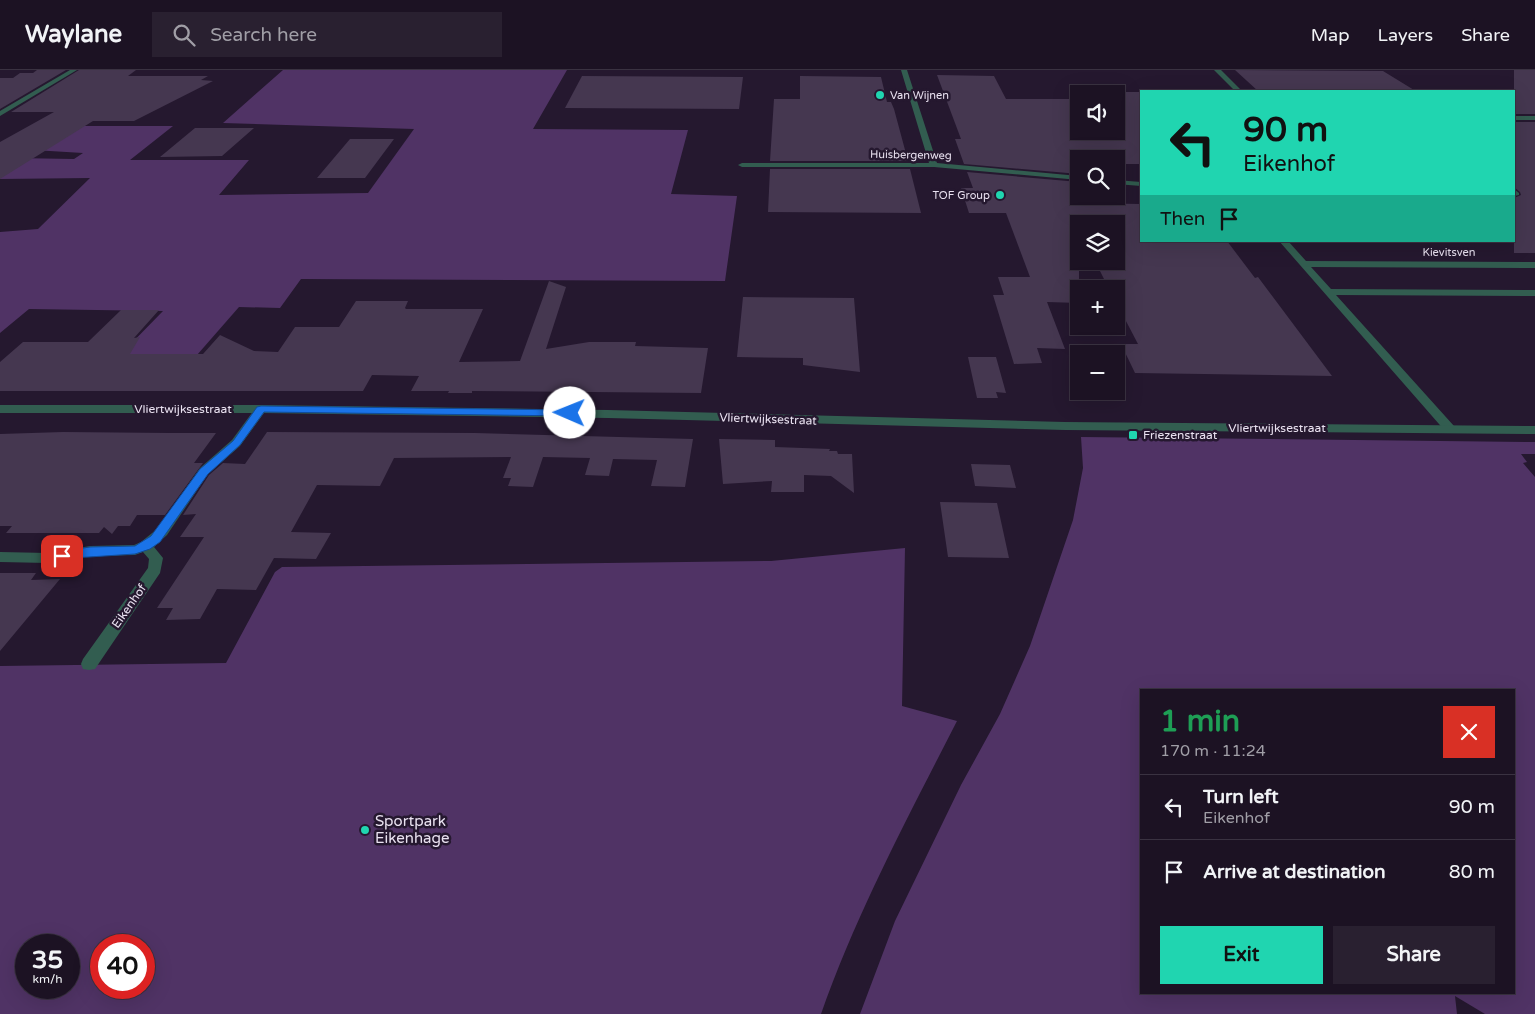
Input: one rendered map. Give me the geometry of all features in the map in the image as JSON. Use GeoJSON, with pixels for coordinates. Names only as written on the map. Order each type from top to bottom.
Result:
{"type":"FeatureCollection","features":[{"type":"Feature","properties":{"kind":"street"},"geometry":{"type":"LineString","coordinates":[[0,114],[74,70]]}},
{"type":"Feature","properties":{"kind":"street"},"geometry":{"type":"LineString","coordinates":[[904,70],[934,165]]}},
{"type":"Feature","properties":{"kind":"street"},"geometry":{"type":"LineString","coordinates":[[1217,70],[1238,90]]}},
{"type":"Feature","properties":{"kind":"street"},"geometry":{"type":"LineString","coordinates":[[1515,118],[1535,118]]}},
{"type":"Feature","properties":{"kind":"street","name":"Huisbergenweg"},"geometry":{"type":"LineString","coordinates":[[742,165],[934,165],[1070,177]]}},
{"type":"Feature","properties":{"kind":"street"},"geometry":{"type":"LineString","coordinates":[[1125,183],[1140,184]]}},
{"type":"Feature","properties":{"kind":"street"},"geometry":{"type":"LineString","coordinates":[[1284,242],[1450,429]]}},
{"type":"Feature","properties":{"kind":"street","name":"Kievitsven"},"geometry":{"type":"LineString","coordinates":[[1302,264],[1535,265]]}},
{"type":"Feature","properties":{"kind":"street"},"geometry":{"type":"LineString","coordinates":[[1328,292],[1535,294]]}},
{"type":"Feature","properties":{"kind":"street","name":"Vliertwijksestraat"},"geometry":{"type":"LineString","coordinates":[[0,409],[261,409],[608,414],[1065,426],[1535,430]]}},
{"type":"Feature","properties":{"kind":"street"},"geometry":{"type":"LineString","coordinates":[[0,557],[48,558],[90,551],[135,550],[146,546],[162,532],[204,471],[236,443],[261,409]]}},
{"type":"Feature","properties":{"kind":"street","name":"Eikenhof"},"geometry":{"type":"LineString","coordinates":[[88,664],[155,569],[156,558],[146,546]]}},
{"type":"Feature","properties":{"kind":"shaded area"},"geometry":{"type":"Polygon","coordinates":[[[283,70],[567,70],[533,129],[688,130],[671,194],[737,196],[725,281],[301,279],[280,308],[239,307],[197,355],[121,354],[163,311],[29,309],[0,333],[0,232],[38,229],[90,178],[0,179],[0,166],[14,158],[74,159],[83,153],[33,150],[48,126],[173,126],[130,160],[249,160],[219,195],[368,193],[414,129],[223,123],[283,70]]]}},
{"type":"Feature","properties":{"kind":"shaded area"},"geometry":{"type":"Polygon","coordinates":[[[1081,437],[1535,442],[1535,454],[1521,454],[1527,462],[1523,463],[1535,477],[1535,1014],[1485,1014],[1455,996],[1457,1014],[860,1014],[895,921],[961,785],[1000,714],[1030,646],[1073,520],[1083,468],[1081,437]]]}},
{"type":"Feature","properties":{"kind":"shaded area"},"geometry":{"type":"Polygon","coordinates":[[[905,548],[902,706],[957,721],[867,902],[821,1014],[0,1014],[0,666],[226,663],[275,572],[282,567],[771,561],[905,548]]]}},
{"type":"Feature","properties":{"kind":"building"},"geometry":{"type":"Polygon","coordinates":[[[37,70],[66,70],[0,109],[0,78],[13,78],[20,73],[33,73],[37,70]]]}},
{"type":"Feature","properties":{"kind":"building"},"geometry":{"type":"Polygon","coordinates":[[[79,70],[136,70],[128,76],[208,76],[201,80],[213,81],[134,121],[93,121],[0,179],[0,142],[54,112],[11,112],[79,70]]]}},
{"type":"Feature","properties":{"kind":"building"},"geometry":{"type":"Polygon","coordinates":[[[1235,70],[1383,71],[1414,90],[1257,90],[1235,70]]]}},
{"type":"Feature","properties":{"kind":"building"},"geometry":{"type":"Polygon","coordinates":[[[1514,70],[1535,70],[1535,114],[1515,114],[1514,70]]]}},
{"type":"Feature","properties":{"kind":"building"},"geometry":{"type":"Polygon","coordinates":[[[937,75],[994,76],[1006,99],[1070,99],[1070,140],[1125,140],[1125,92],[1140,92],[1140,164],[1125,164],[1125,150],[1070,150],[1070,173],[964,164],[955,139],[961,139],[937,75]]]}},
{"type":"Feature","properties":{"kind":"building"},"geometry":{"type":"Polygon","coordinates":[[[582,76],[743,77],[739,109],[565,108],[582,76]]]}},
{"type":"Feature","properties":{"kind":"building"},"geometry":{"type":"Polygon","coordinates":[[[800,76],[881,77],[887,102],[891,102],[894,109],[908,161],[770,161],[774,99],[800,99],[800,76]]]}},
{"type":"Feature","properties":{"kind":"building"},"geometry":{"type":"Polygon","coordinates":[[[1515,122],[1535,122],[1535,253],[1514,253],[1515,198],[1521,195],[1515,188],[1515,122]]]}},
{"type":"Feature","properties":{"kind":"building"},"geometry":{"type":"Polygon","coordinates":[[[195,128],[254,128],[222,156],[160,157],[195,128]]]}},
{"type":"Feature","properties":{"kind":"building"},"geometry":{"type":"Polygon","coordinates":[[[350,139],[394,139],[365,178],[317,178],[350,139]]]}},
{"type":"Feature","properties":{"kind":"building"},"geometry":{"type":"Polygon","coordinates":[[[770,169],[910,169],[921,213],[768,212],[770,169]]]}},
{"type":"Feature","properties":{"kind":"building"},"geometry":{"type":"Polygon","coordinates":[[[967,172],[1070,181],[1070,205],[1140,204],[1140,242],[1228,242],[1255,278],[1258,277],[1332,376],[1135,373],[1125,352],[1125,345],[1121,344],[1138,344],[1125,319],[1125,280],[1104,280],[1100,270],[1125,270],[1125,215],[1070,215],[1070,270],[1079,270],[1079,280],[1070,280],[1070,303],[1047,302],[1065,349],[1037,348],[1042,363],[1014,364],[993,295],[1004,295],[998,277],[1030,277],[1006,213],[969,213],[961,188],[973,188],[967,172]]]}},
{"type":"Feature","properties":{"kind":"building"},"geometry":{"type":"Polygon","coordinates":[[[549,281],[566,287],[546,349],[589,342],[636,342],[635,346],[708,348],[701,393],[472,391],[472,393],[448,393],[449,391],[411,391],[419,376],[372,375],[363,391],[0,391],[0,362],[23,342],[88,342],[121,310],[159,310],[134,338],[140,337],[130,354],[203,354],[220,335],[254,351],[278,352],[295,327],[339,327],[356,301],[408,301],[406,309],[483,309],[459,362],[520,361],[549,281]]]}},
{"type":"Feature","properties":{"kind":"building"},"geometry":{"type":"Polygon","coordinates":[[[743,297],[854,298],[860,372],[803,365],[803,358],[737,357],[743,297]]]}},
{"type":"Feature","properties":{"kind":"building"},"geometry":{"type":"Polygon","coordinates":[[[968,357],[996,357],[1006,393],[996,392],[998,398],[977,398],[968,357]]]}},
{"type":"Feature","properties":{"kind":"building"},"geometry":{"type":"Polygon","coordinates":[[[63,432],[216,433],[194,463],[203,463],[165,515],[137,515],[130,526],[118,526],[112,534],[104,527],[99,533],[6,533],[12,526],[0,526],[0,434],[63,432]]]}},
{"type":"Feature","properties":{"kind":"building"},"geometry":{"type":"Polygon","coordinates":[[[267,432],[475,433],[693,439],[685,487],[651,486],[657,460],[613,459],[609,476],[585,475],[590,458],[543,457],[533,487],[508,486],[511,478],[503,478],[511,457],[394,458],[380,486],[317,485],[291,532],[331,533],[316,559],[274,558],[256,590],[217,589],[200,619],[166,620],[173,608],[157,608],[204,537],[180,537],[196,514],[183,515],[209,475],[223,463],[245,464],[267,432]]]}},
{"type":"Feature","properties":{"kind":"building"},"geometry":{"type":"Polygon","coordinates":[[[719,439],[775,440],[775,447],[830,449],[829,451],[837,451],[838,454],[852,454],[854,493],[831,476],[804,475],[804,492],[771,492],[772,481],[723,484],[719,439]]]}},
{"type":"Feature","properties":{"kind":"building"},"geometry":{"type":"Polygon","coordinates":[[[971,464],[1010,465],[1016,488],[975,486],[971,464]]]}},
{"type":"Feature","properties":{"kind":"building"},"geometry":{"type":"Polygon","coordinates":[[[940,502],[997,503],[1009,558],[948,557],[940,502]]]}},
{"type":"Feature","properties":{"kind":"building"},"geometry":{"type":"Polygon","coordinates":[[[0,573],[36,573],[31,580],[60,579],[0,651],[0,573]]]}},
{"type":"Feature","properties":{"kind":"place","name":"Van Wijnen"},"geometry":{"type":"Point","coordinates":[880,95]}},
{"type":"Feature","properties":{"kind":"place","name":"TOF Group"},"geometry":{"type":"Point","coordinates":[1000,195]}},
{"type":"Feature","properties":{"kind":"place","name":"Friezenstraat"},"geometry":{"type":"Point","coordinates":[1133,435]}},
{"type":"Feature","properties":{"kind":"place","name":"Sportpark Eikenhage"},"geometry":{"type":"Point","coordinates":[365,830]}},
{"type":"Feature","properties":{"kind":"route"},"geometry":{"type":"LineString","coordinates":[[62,556],[90,551],[135,550],[146,546],[156,539],[204,471],[236,443],[261,409],[570,413]]}}]}
